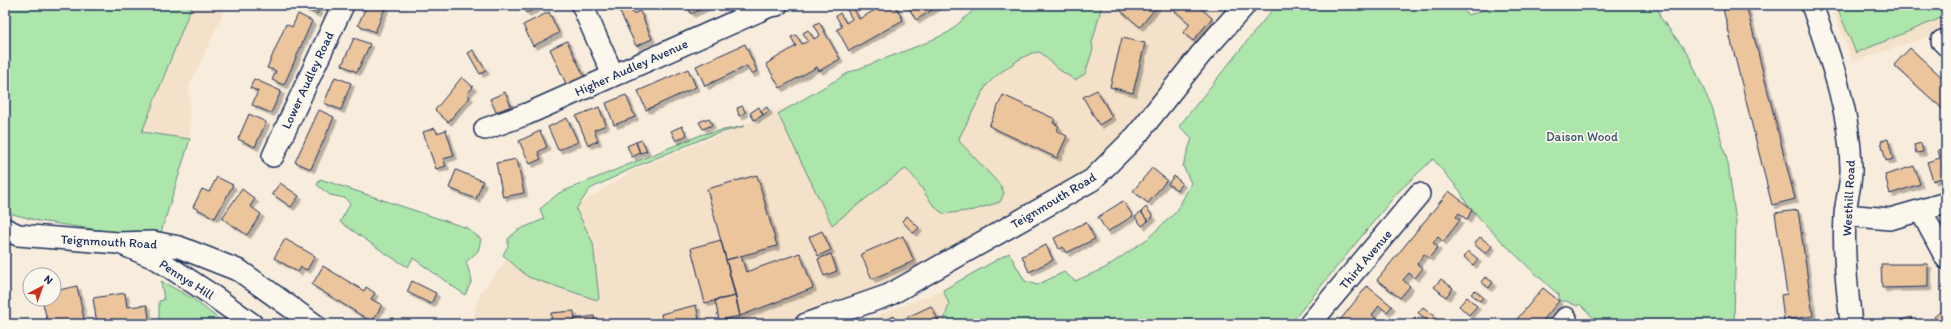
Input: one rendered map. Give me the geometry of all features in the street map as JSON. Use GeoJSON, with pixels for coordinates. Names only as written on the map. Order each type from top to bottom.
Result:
{"type":"FeatureCollection","features":[{"type":"Feature","properties":{"kind":"street","name":"Lower Audley Road"},"geometry":{"type":"LineString","coordinates":[[273,156],[342,5]]}},
{"type":"Feature","properties":{"kind":"street"},"geometry":{"type":"LineString","coordinates":[[582,5],[613,75]]}},
{"type":"Feature","properties":{"kind":"street","name":"Higher Audley Avenue"},"geometry":{"type":"LineString","coordinates":[[485,129],[526,114],[770,6],[777,5]]}},
{"type":"Feature","properties":{"kind":"street","name":"Teignmouth Road"},"geometry":{"type":"LineString","coordinates":[[806,324],[889,295],[1092,180],[1136,136],[1201,54],[1245,5]]}},
{"type":"Feature","properties":{"kind":"street","name":"Westhill Road"},"geometry":{"type":"LineString","coordinates":[[1812,5],[1840,95],[1847,127],[1852,168],[1845,215],[1847,289],[1851,324]]}},
{"type":"Feature","properties":{"kind":"street","name":"Third Avenue"},"geometry":{"type":"LineString","coordinates":[[1310,324],[1419,194]]}},
{"type":"Feature","properties":{"kind":"street"},"geometry":{"type":"LineString","coordinates":[[1845,215],[1890,220],[1946,203]]}},
{"type":"Feature","properties":{"kind":"street"},"geometry":{"type":"LineString","coordinates":[[1921,211],[1946,258]]}},
{"type":"Feature","properties":{"kind":"street","name":"Teignmouth Road"},"geometry":{"type":"LineString","coordinates":[[9,236],[118,243],[153,242],[179,247],[240,271],[314,324]]}},
{"type":"Feature","properties":{"kind":"street","name":"Pennys Hill"},"geometry":{"type":"LineString","coordinates":[[118,243],[156,259],[209,293],[252,324]]}},
{"type":"Feature","properties":{"kind":"shaded area"},"geometry":{"type":"Polygon","coordinates":[[[5,5],[227,5],[189,87],[190,139],[141,132],[5,5]]]}},
{"type":"Feature","properties":{"kind":"shaded area"},"geometry":{"type":"Polygon","coordinates":[[[994,5],[1245,5],[1092,180],[889,295],[806,324],[471,324],[480,293],[522,241],[634,170],[842,84],[984,15],[994,5]]]}},
{"type":"Feature","properties":{"kind":"shaded area"},"geometry":{"type":"Polygon","coordinates":[[[1831,5],[1946,5],[1946,30],[1853,62],[1831,5]]]}},
{"type":"Feature","properties":{"kind":"shaded area"},"geometry":{"type":"Polygon","coordinates":[[[943,290],[949,304],[943,324],[856,324],[943,290]]]}},
{"type":"Feature","properties":{"kind":"green space"},"geometry":{"type":"Polygon","coordinates":[[[5,5],[192,5],[142,132],[190,139],[160,236],[136,231],[118,233],[39,221],[5,212],[5,5]]]}},
{"type":"Feature","properties":{"kind":"green space"},"geometry":{"type":"Polygon","coordinates":[[[979,5],[1102,5],[1092,43],[1093,49],[1085,74],[1075,80],[1058,69],[1040,52],[1032,53],[1018,60],[996,76],[986,86],[959,138],[960,142],[1001,186],[1004,193],[1000,202],[974,210],[944,214],[928,199],[916,180],[906,169],[900,172],[832,225],[778,114],[850,72],[923,44],[949,32],[979,5]]]}},
{"type":"Feature","properties":{"kind":"green space","name":"Daison Wood"},"geometry":{"type":"Polygon","coordinates":[[[1276,5],[1459,5],[1468,15],[1501,5],[1643,5],[1658,7],[1660,17],[1688,54],[1713,110],[1728,164],[1736,222],[1734,324],[1599,324],[1580,304],[1577,306],[1566,301],[1559,301],[1559,295],[1504,244],[1474,212],[1461,192],[1433,159],[1397,193],[1290,324],[943,324],[949,304],[943,290],[1009,253],[1025,281],[1037,285],[1064,272],[1075,281],[1105,268],[1147,239],[1177,211],[1191,183],[1183,166],[1192,138],[1179,126],[1276,5]]]}},
{"type":"Feature","properties":{"kind":"green space"},"geometry":{"type":"Polygon","coordinates":[[[1836,5],[1946,5],[1946,16],[1856,53],[1836,5]]]}},
{"type":"Feature","properties":{"kind":"green space"},"geometry":{"type":"Polygon","coordinates":[[[745,126],[712,135],[637,166],[590,189],[576,209],[593,243],[599,299],[597,300],[528,277],[503,255],[508,246],[508,239],[518,230],[544,219],[540,209],[559,193],[703,134],[745,126]]]}},
{"type":"Feature","properties":{"kind":"green space"},"geometry":{"type":"Polygon","coordinates":[[[320,179],[467,228],[481,239],[478,251],[466,262],[472,280],[465,295],[413,258],[408,267],[340,222],[350,204],[345,198],[330,195],[317,185],[320,179]]]}},
{"type":"Feature","properties":{"kind":"green space"},"geometry":{"type":"Polygon","coordinates":[[[161,281],[192,298],[225,324],[159,324],[159,301],[164,300],[161,281]]]}},
{"type":"Feature","properties":{"kind":"building"},"geometry":{"type":"Polygon","coordinates":[[[297,5],[321,5],[317,14],[297,5]]]}},
{"type":"Feature","properties":{"kind":"building"},"geometry":{"type":"Polygon","coordinates":[[[367,5],[386,6],[375,32],[358,25],[367,5]]]}},
{"type":"Feature","properties":{"kind":"building"},"geometry":{"type":"Polygon","coordinates":[[[522,5],[544,5],[526,13],[522,5]]]}},
{"type":"Feature","properties":{"kind":"building"},"geometry":{"type":"Polygon","coordinates":[[[687,5],[710,5],[691,14],[687,5]]]}},
{"type":"Feature","properties":{"kind":"building"},"geometry":{"type":"Polygon","coordinates":[[[872,5],[895,5],[903,20],[849,51],[837,29],[842,27],[836,16],[840,13],[846,23],[852,19],[847,10],[853,7],[859,19],[875,10],[872,5]]]}},
{"type":"Feature","properties":{"kind":"building"},"geometry":{"type":"Polygon","coordinates":[[[907,5],[940,5],[916,20],[907,5]]]}},
{"type":"Feature","properties":{"kind":"building"},"geometry":{"type":"Polygon","coordinates":[[[1114,5],[1158,5],[1140,27],[1114,5]]]}},
{"type":"Feature","properties":{"kind":"building"},"geometry":{"type":"Polygon","coordinates":[[[1168,5],[1197,5],[1212,18],[1193,41],[1183,33],[1190,24],[1168,5]]]}},
{"type":"Feature","properties":{"kind":"building"},"geometry":{"type":"Polygon","coordinates":[[[1722,5],[1746,5],[1795,199],[1772,205],[1722,5]]]}},
{"type":"Feature","properties":{"kind":"building"},"geometry":{"type":"Polygon","coordinates":[[[629,6],[633,14],[640,11],[652,39],[636,46],[619,10],[629,6]]]}},
{"type":"Feature","properties":{"kind":"building"},"geometry":{"type":"Polygon","coordinates":[[[549,12],[559,33],[533,46],[523,25],[549,12]]]}},
{"type":"Feature","properties":{"kind":"building"},"geometry":{"type":"Polygon","coordinates":[[[298,14],[312,21],[284,85],[272,80],[276,71],[267,68],[286,24],[292,27],[298,14]]]}},
{"type":"Feature","properties":{"kind":"building"},"geometry":{"type":"Polygon","coordinates":[[[819,22],[840,59],[819,71],[817,67],[780,88],[766,64],[796,46],[791,37],[796,35],[802,44],[808,41],[803,33],[808,30],[814,39],[820,35],[814,25],[819,22]]]}},
{"type":"Feature","properties":{"kind":"building"},"geometry":{"type":"Polygon","coordinates":[[[354,38],[370,44],[357,72],[342,65],[354,38]]]}},
{"type":"Feature","properties":{"kind":"building"},"geometry":{"type":"Polygon","coordinates":[[[1122,38],[1145,43],[1133,93],[1110,87],[1122,38]]]}},
{"type":"Feature","properties":{"kind":"building"},"geometry":{"type":"Polygon","coordinates":[[[567,41],[585,78],[567,86],[550,49],[567,41]]]}},
{"type":"Feature","properties":{"kind":"building"},"geometry":{"type":"Polygon","coordinates":[[[745,44],[757,71],[751,74],[747,66],[705,86],[696,66],[745,44]]]}},
{"type":"Feature","properties":{"kind":"building"},"geometry":{"type":"Polygon","coordinates":[[[1910,48],[1946,81],[1946,112],[1894,65],[1910,48]]]}},
{"type":"Feature","properties":{"kind":"building"},"geometry":{"type":"Polygon","coordinates":[[[473,50],[486,71],[480,74],[468,53],[473,50]]]}},
{"type":"Feature","properties":{"kind":"building"},"geometry":{"type":"Polygon","coordinates":[[[688,69],[696,87],[646,110],[638,91],[688,69]]]}},
{"type":"Feature","properties":{"kind":"building"},"geometry":{"type":"Polygon","coordinates":[[[335,77],[351,83],[341,110],[324,103],[335,77]]]}},
{"type":"Feature","properties":{"kind":"building"},"geometry":{"type":"Polygon","coordinates":[[[462,77],[473,87],[467,94],[470,97],[448,122],[435,110],[462,77]]]}},
{"type":"Feature","properties":{"kind":"building"},"geometry":{"type":"Polygon","coordinates":[[[254,79],[281,91],[271,113],[252,105],[258,91],[250,88],[254,79]]]}},
{"type":"Feature","properties":{"kind":"building"},"geometry":{"type":"Polygon","coordinates":[[[1097,90],[1112,117],[1099,125],[1083,97],[1097,90]]]}},
{"type":"Feature","properties":{"kind":"building"},"geometry":{"type":"Polygon","coordinates":[[[505,92],[511,106],[496,112],[490,99],[505,92]]]}},
{"type":"Feature","properties":{"kind":"building"},"geometry":{"type":"Polygon","coordinates":[[[626,95],[635,117],[614,125],[606,103],[626,95]]]}},
{"type":"Feature","properties":{"kind":"building"},"geometry":{"type":"Polygon","coordinates":[[[1003,95],[1055,119],[1053,123],[1059,126],[1057,131],[1067,136],[1057,158],[989,126],[1003,95]]]}},
{"type":"Feature","properties":{"kind":"building"},"geometry":{"type":"Polygon","coordinates":[[[743,106],[745,113],[739,116],[737,108],[743,106]]]}},
{"type":"Feature","properties":{"kind":"building"},"geometry":{"type":"Polygon","coordinates":[[[599,107],[606,125],[594,130],[598,141],[588,145],[576,116],[599,107]]]}},
{"type":"Feature","properties":{"kind":"building"},"geometry":{"type":"Polygon","coordinates":[[[759,107],[763,115],[754,120],[750,113],[759,107]]]}},
{"type":"Feature","properties":{"kind":"building"},"geometry":{"type":"Polygon","coordinates":[[[767,107],[769,111],[763,115],[761,111],[767,107]]]}},
{"type":"Feature","properties":{"kind":"building"},"geometry":{"type":"Polygon","coordinates":[[[319,110],[334,117],[311,169],[295,162],[319,110]]]}},
{"type":"Feature","properties":{"kind":"building"},"geometry":{"type":"Polygon","coordinates":[[[249,114],[266,122],[255,147],[238,139],[249,114]]]}},
{"type":"Feature","properties":{"kind":"building"},"geometry":{"type":"Polygon","coordinates":[[[567,118],[578,142],[558,150],[548,127],[567,118]]]}},
{"type":"Feature","properties":{"kind":"building"},"geometry":{"type":"Polygon","coordinates":[[[709,118],[712,125],[703,129],[699,122],[709,118]]]}},
{"type":"Feature","properties":{"kind":"building"},"geometry":{"type":"Polygon","coordinates":[[[682,126],[687,135],[676,141],[671,131],[682,126]]]}},
{"type":"Feature","properties":{"kind":"building"},"geometry":{"type":"Polygon","coordinates":[[[435,128],[437,133],[446,130],[454,156],[443,159],[446,166],[436,169],[423,132],[435,128]]]}},
{"type":"Feature","properties":{"kind":"building"},"geometry":{"type":"Polygon","coordinates":[[[540,131],[547,147],[538,152],[541,159],[530,164],[519,141],[540,131]]]}},
{"type":"Feature","properties":{"kind":"building"},"geometry":{"type":"Polygon","coordinates":[[[1888,139],[1893,159],[1886,161],[1881,141],[1888,139]]]}},
{"type":"Feature","properties":{"kind":"building"},"geometry":{"type":"Polygon","coordinates":[[[642,140],[647,151],[640,153],[636,142],[642,140]]]}},
{"type":"Feature","properties":{"kind":"building"},"geometry":{"type":"Polygon","coordinates":[[[636,142],[640,153],[632,157],[627,146],[636,142]]]}},
{"type":"Feature","properties":{"kind":"building"},"geometry":{"type":"Polygon","coordinates":[[[1921,143],[1923,152],[1916,153],[1914,145],[1921,143]]]}},
{"type":"Feature","properties":{"kind":"building"},"geometry":{"type":"Polygon","coordinates":[[[1946,147],[1946,176],[1933,181],[1927,162],[1940,158],[1938,150],[1946,147]]]}},
{"type":"Feature","properties":{"kind":"building"},"geometry":{"type":"Polygon","coordinates":[[[517,159],[524,193],[503,197],[496,163],[517,159]]]}},
{"type":"Feature","properties":{"kind":"building"},"geometry":{"type":"Polygon","coordinates":[[[1914,166],[1920,184],[1890,194],[1885,175],[1914,166]]]}},
{"type":"Feature","properties":{"kind":"building"},"geometry":{"type":"Polygon","coordinates":[[[1152,168],[1167,180],[1148,203],[1133,191],[1152,168]]]}},
{"type":"Feature","properties":{"kind":"building"},"geometry":{"type":"Polygon","coordinates":[[[456,170],[483,181],[476,199],[449,188],[456,170]]]}},
{"type":"Feature","properties":{"kind":"building"},"geometry":{"type":"Polygon","coordinates":[[[757,175],[777,246],[726,260],[707,189],[757,175]]]}},
{"type":"Feature","properties":{"kind":"building"},"geometry":{"type":"Polygon","coordinates":[[[1174,176],[1182,183],[1177,190],[1168,184],[1174,176]]]}},
{"type":"Feature","properties":{"kind":"building"},"geometry":{"type":"Polygon","coordinates":[[[217,177],[233,185],[215,218],[193,207],[202,189],[209,192],[217,177]]]}},
{"type":"Feature","properties":{"kind":"building"},"geometry":{"type":"Polygon","coordinates":[[[280,183],[299,196],[291,207],[272,194],[280,183]]]}},
{"type":"Feature","properties":{"kind":"building"},"geometry":{"type":"Polygon","coordinates":[[[242,189],[255,199],[250,206],[261,214],[247,235],[222,218],[242,189]]]}},
{"type":"Feature","properties":{"kind":"building"},"geometry":{"type":"Polygon","coordinates":[[[1449,191],[1472,209],[1467,220],[1459,213],[1456,217],[1460,220],[1443,242],[1438,237],[1433,243],[1438,247],[1429,258],[1424,254],[1417,264],[1423,268],[1415,278],[1409,273],[1403,280],[1410,286],[1400,298],[1377,280],[1449,191]]]}},
{"type":"Feature","properties":{"kind":"building"},"geometry":{"type":"Polygon","coordinates":[[[1123,201],[1133,216],[1107,232],[1098,217],[1123,201]]]}},
{"type":"Feature","properties":{"kind":"building"},"geometry":{"type":"Polygon","coordinates":[[[1146,207],[1153,217],[1148,221],[1141,212],[1146,207]]]}},
{"type":"Feature","properties":{"kind":"building"},"geometry":{"type":"Polygon","coordinates":[[[1798,210],[1813,316],[1784,320],[1781,295],[1787,294],[1775,213],[1798,210]]]}},
{"type":"Feature","properties":{"kind":"building"},"geometry":{"type":"Polygon","coordinates":[[[1141,212],[1148,221],[1142,226],[1135,217],[1141,212]]]}},
{"type":"Feature","properties":{"kind":"building"},"geometry":{"type":"Polygon","coordinates":[[[907,216],[919,228],[913,233],[902,221],[907,216]]]}},
{"type":"Feature","properties":{"kind":"building"},"geometry":{"type":"Polygon","coordinates":[[[1086,222],[1095,239],[1066,253],[1063,247],[1059,249],[1054,238],[1086,222]]]}},
{"type":"Feature","properties":{"kind":"building"},"geometry":{"type":"Polygon","coordinates":[[[822,231],[831,250],[818,256],[809,237],[822,231]]]}},
{"type":"Feature","properties":{"kind":"building"},"geometry":{"type":"Polygon","coordinates":[[[903,236],[914,261],[872,279],[861,254],[903,236]]]}},
{"type":"Feature","properties":{"kind":"building"},"geometry":{"type":"Polygon","coordinates":[[[1480,237],[1492,246],[1486,254],[1474,244],[1480,237]]]}},
{"type":"Feature","properties":{"kind":"building"},"geometry":{"type":"Polygon","coordinates":[[[285,239],[315,256],[307,270],[301,267],[298,272],[274,258],[285,239]]]}},
{"type":"Feature","properties":{"kind":"building"},"geometry":{"type":"Polygon","coordinates":[[[721,240],[736,296],[705,303],[691,248],[721,240]]]}},
{"type":"Feature","properties":{"kind":"building"},"geometry":{"type":"Polygon","coordinates":[[[1046,245],[1053,260],[1029,272],[1022,256],[1046,245]]]}},
{"type":"Feature","properties":{"kind":"building"},"geometry":{"type":"Polygon","coordinates":[[[1468,251],[1478,259],[1473,265],[1464,257],[1468,251]]]}},
{"type":"Feature","properties":{"kind":"building"},"geometry":{"type":"Polygon","coordinates":[[[800,253],[813,288],[740,316],[726,260],[741,256],[746,272],[800,253]]]}},
{"type":"Feature","properties":{"kind":"building"},"geometry":{"type":"Polygon","coordinates":[[[831,254],[837,271],[824,276],[818,259],[831,254]]]}},
{"type":"Feature","properties":{"kind":"building"},"geometry":{"type":"Polygon","coordinates":[[[1881,264],[1928,264],[1928,287],[1882,288],[1881,264]]]}},
{"type":"Feature","properties":{"kind":"building"},"geometry":{"type":"Polygon","coordinates":[[[323,266],[364,291],[366,287],[375,293],[371,299],[382,305],[372,322],[312,285],[323,266]]]}},
{"type":"Feature","properties":{"kind":"building"},"geometry":{"type":"Polygon","coordinates":[[[1485,277],[1493,282],[1489,288],[1481,282],[1485,277]]]}},
{"type":"Feature","properties":{"kind":"building"},"geometry":{"type":"Polygon","coordinates":[[[1441,279],[1453,288],[1446,297],[1434,287],[1441,279]]]}},
{"type":"Feature","properties":{"kind":"building"},"geometry":{"type":"Polygon","coordinates":[[[412,281],[436,293],[431,304],[407,292],[412,281]]]}},
{"type":"Feature","properties":{"kind":"building"},"geometry":{"type":"Polygon","coordinates":[[[77,286],[85,324],[48,324],[44,307],[62,307],[62,289],[77,286]]]}},
{"type":"Feature","properties":{"kind":"building"},"geometry":{"type":"Polygon","coordinates":[[[1367,286],[1392,306],[1387,312],[1379,306],[1372,315],[1377,319],[1373,324],[1337,324],[1367,286]]]}},
{"type":"Feature","properties":{"kind":"building"},"geometry":{"type":"Polygon","coordinates":[[[1543,288],[1559,301],[1540,324],[1513,324],[1543,288]]]}},
{"type":"Feature","properties":{"kind":"building"},"geometry":{"type":"Polygon","coordinates":[[[1475,290],[1483,297],[1480,301],[1471,294],[1475,290]]]}},
{"type":"Feature","properties":{"kind":"building"},"geometry":{"type":"Polygon","coordinates":[[[125,293],[127,307],[147,305],[150,324],[97,324],[93,298],[125,293]]]}},
{"type":"Feature","properties":{"kind":"building"},"geometry":{"type":"Polygon","coordinates":[[[736,296],[740,316],[719,320],[715,300],[736,296]]]}},
{"type":"Feature","properties":{"kind":"building"},"geometry":{"type":"Polygon","coordinates":[[[1467,297],[1477,306],[1469,315],[1459,306],[1467,297]]]}},
{"type":"Feature","properties":{"kind":"building"},"geometry":{"type":"Polygon","coordinates":[[[696,305],[700,324],[663,324],[661,314],[696,305]]]}},
{"type":"Feature","properties":{"kind":"building"},"geometry":{"type":"Polygon","coordinates":[[[931,306],[940,324],[898,324],[897,322],[931,306]]]}},
{"type":"Feature","properties":{"kind":"building"},"geometry":{"type":"Polygon","coordinates":[[[1423,307],[1435,316],[1430,322],[1418,313],[1423,307]]]}},
{"type":"Feature","properties":{"kind":"building"},"geometry":{"type":"Polygon","coordinates":[[[1946,307],[1946,324],[1940,324],[1934,317],[1946,307]]]}},
{"type":"Feature","properties":{"kind":"building"},"geometry":{"type":"Polygon","coordinates":[[[574,311],[575,324],[552,324],[551,313],[574,311]]]}},
{"type":"Feature","properties":{"kind":"building"},"geometry":{"type":"Polygon","coordinates":[[[594,316],[595,324],[575,324],[574,319],[594,316]]]}},
{"type":"Feature","properties":{"kind":"building"},"geometry":{"type":"Polygon","coordinates":[[[894,316],[898,324],[878,324],[894,316]]]}},
{"type":"Feature","properties":{"kind":"building"},"geometry":{"type":"Polygon","coordinates":[[[1911,317],[1913,324],[1890,324],[1911,317]]]}},
{"type":"Feature","properties":{"kind":"building"},"geometry":{"type":"Polygon","coordinates":[[[393,318],[393,324],[382,324],[382,319],[393,318]]]}},
{"type":"Feature","properties":{"kind":"building"},"geometry":{"type":"Polygon","coordinates":[[[1414,318],[1420,324],[1411,322],[1414,318]]]}}]}
